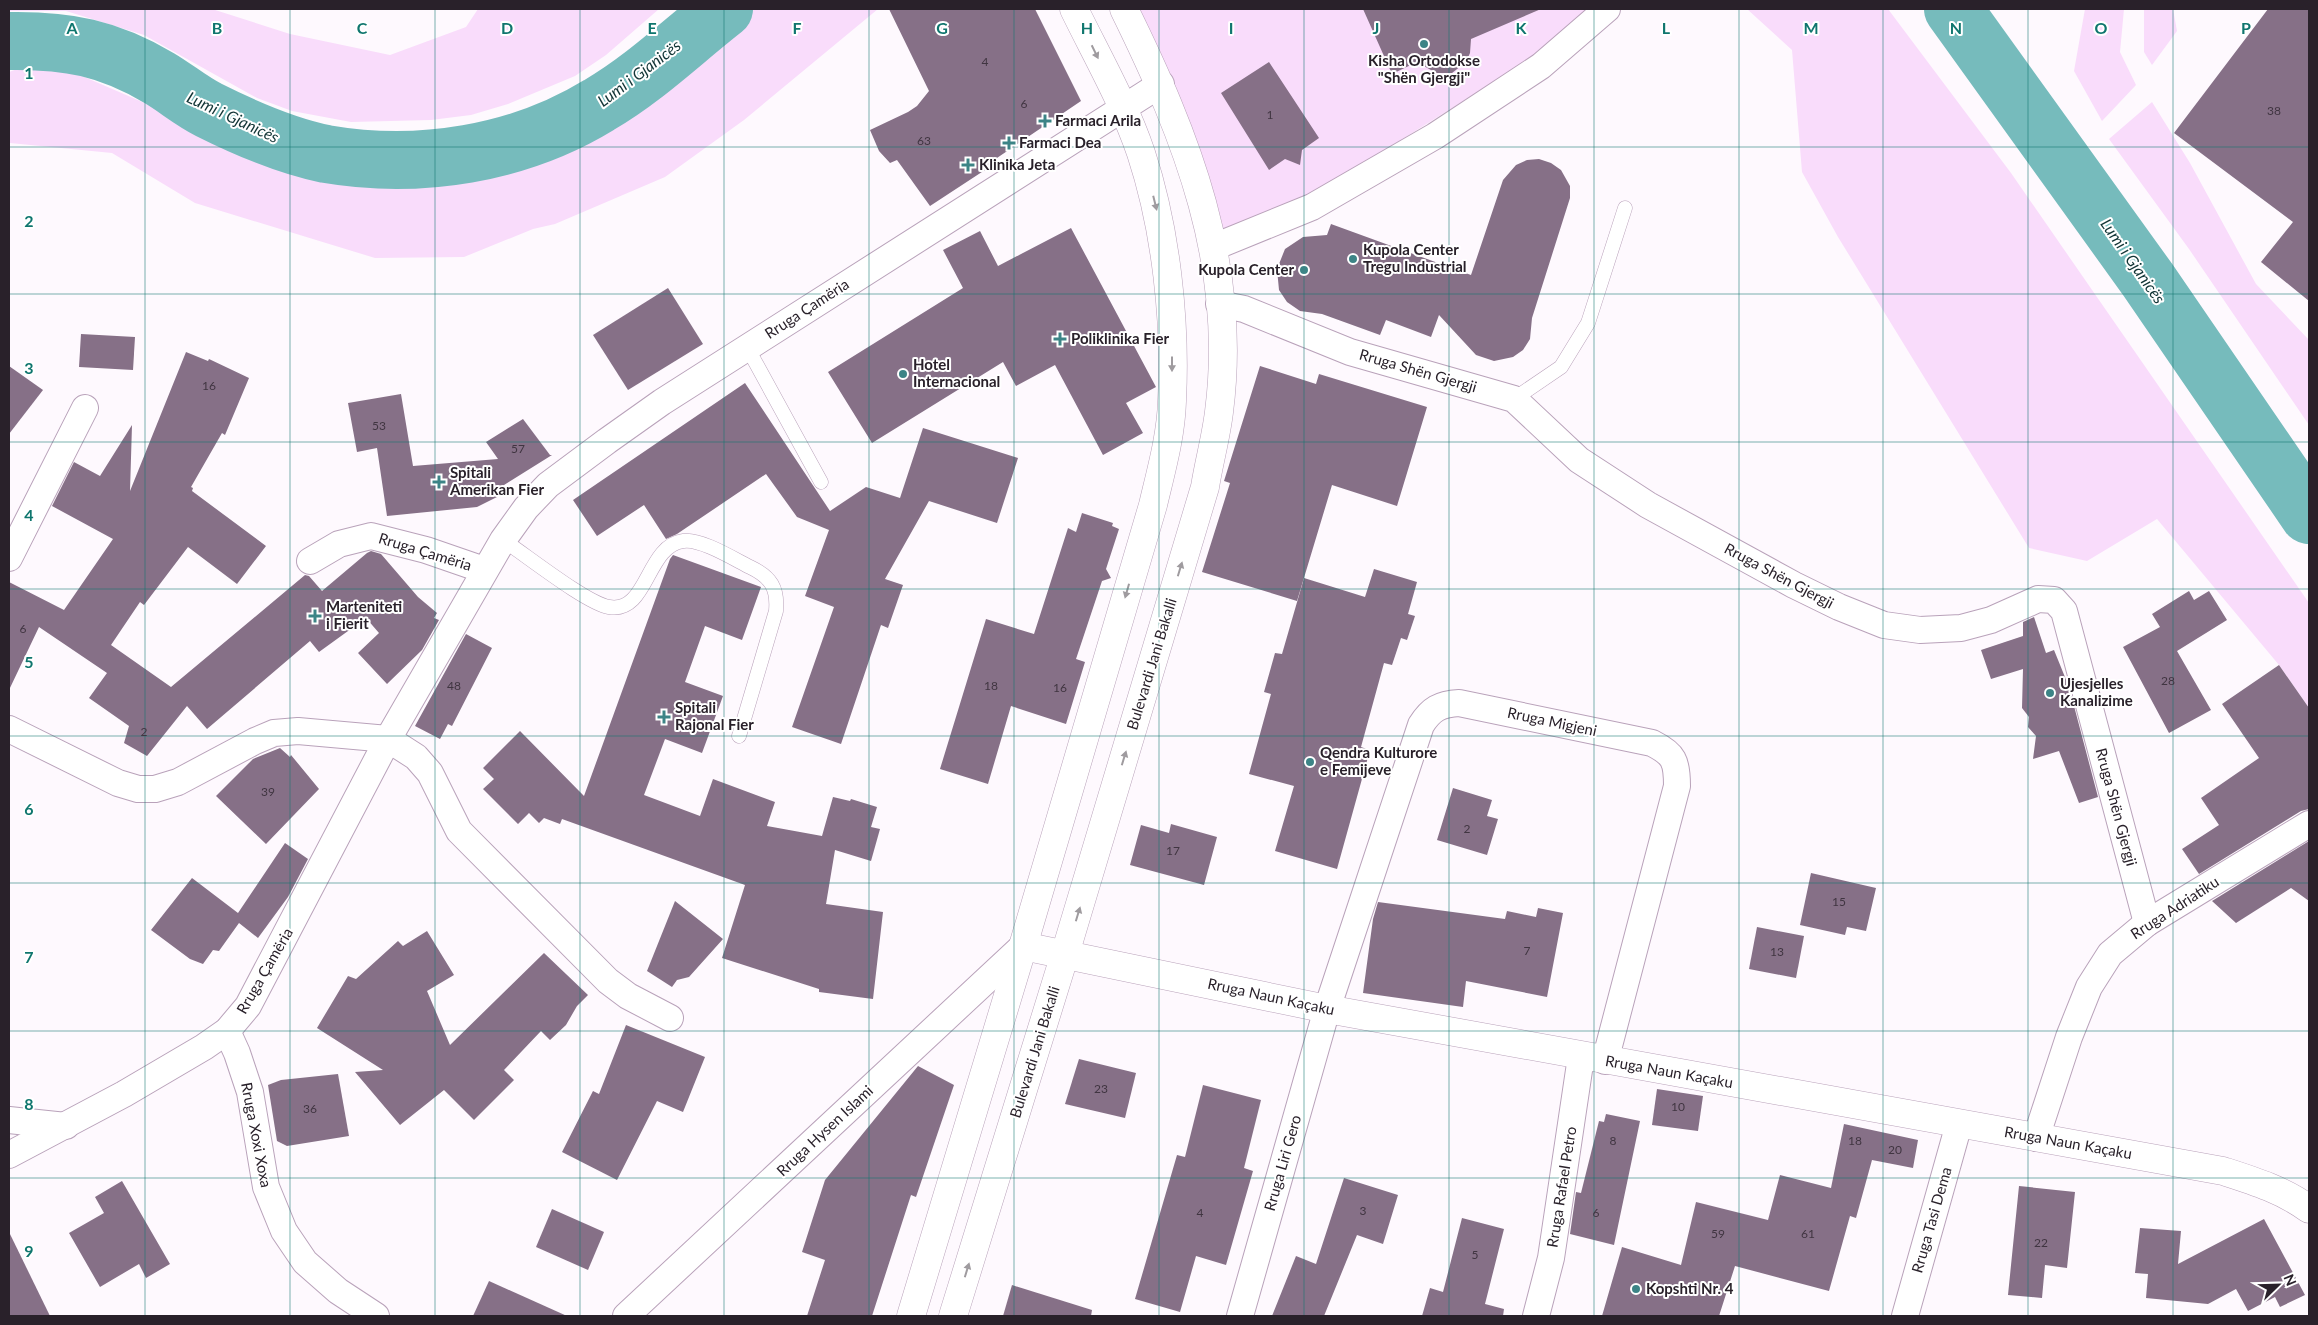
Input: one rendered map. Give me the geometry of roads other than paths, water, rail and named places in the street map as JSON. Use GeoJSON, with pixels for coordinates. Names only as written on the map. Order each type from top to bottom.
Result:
{"type":"FeatureCollection","features":[{"type":"Feature","properties":{"kind":"main road"},"geometry":{"type":"LineString","coordinates":[[911,1316],[1023,946],[1153,505],[1168,439],[1172,402],[1172,346],[1159,221],[1140,152],[1122,107],[1074,9]]}},
{"type":"Feature","properties":{"kind":"main road","name":"Bulevardi Jani Bakalli"},"geometry":{"type":"LineString","coordinates":[[953,1316],[1066,954],[1205,487],[1219,412],[1222,344],[1214,247],[1192,167],[1161,84],[1124,9]]}},
{"type":"Feature","properties":{"kind":"main road","name":"Rruga Naun Kaçaku"},"geometry":{"type":"LineString","coordinates":[[1023,946],[1327,1009],[1593,1059],[2223,1171],[2262,1183],[2294,1198],[2309,1209]]}},
{"type":"Feature","properties":{"kind":"street"},"geometry":{"type":"LineString","coordinates":[[1214,247],[1312,207],[1435,136],[1541,66],[1608,9]]}},
{"type":"Feature","properties":{"kind":"street","name":"Rruga Çamëria"},"geometry":{"type":"LineString","coordinates":[[9,1155],[66,1126],[163,1072],[227,1031],[248,1006],[265,977],[388,739],[484,570],[526,508],[568,469],[654,408],[1122,107],[1161,84]]}},
{"type":"Feature","properties":{"kind":"street","name":"Rruga Shën Gjergji"},"geometry":{"type":"LineString","coordinates":[[1219,304],[1244,310],[1350,352],[1514,399],[1580,460],[1648,505],[1794,585],[1839,607],[1884,625],[1920,630],[1961,628],[1991,620],[2038,599],[2054,600],[2064,611],[2146,923]]}},
{"type":"Feature","properties":{"kind":"street"},"geometry":{"type":"LineString","coordinates":[[9,558],[86,408]]}},
{"type":"Feature","properties":{"kind":"street","name":"Rruga Çamëria"},"geometry":{"type":"LineString","coordinates":[[310,561],[339,544],[371,536],[426,550],[484,570]]}},
{"type":"Feature","properties":{"kind":"street","name":"Rruga Migjeni"},"geometry":{"type":"LineString","coordinates":[[1327,1009],[1421,725],[1429,712],[1443,704],[1459,703],[1652,743],[1668,752],[1677,767],[1677,786],[1593,1059]]}},
{"type":"Feature","properties":{"kind":"street"},"geometry":{"type":"LineString","coordinates":[[9,729],[118,783],[138,789],[155,789],[178,782],[255,741],[274,733],[298,731],[388,739],[416,757],[430,773],[459,830],[608,981],[628,996],[670,1018]]}},
{"type":"Feature","properties":{"kind":"street","name":"Rruga Adriatiku"},"geometry":{"type":"LineString","coordinates":[[2036,1138],[2068,1037],[2089,987],[2110,954],[2146,923],[2309,824]]}},
{"type":"Feature","properties":{"kind":"street","name":"Rruga Hysen Islami"},"geometry":{"type":"LineString","coordinates":[[626,1316],[1023,946]]}},
{"type":"Feature","properties":{"kind":"street","name":"Rruga Liri Gero"},"geometry":{"type":"LineString","coordinates":[[1240,1316],[1327,1009]]}},
{"type":"Feature","properties":{"kind":"street","name":"Rruga Xoxi Xoxa"},"geometry":{"type":"LineString","coordinates":[[227,1031],[237,1053],[250,1092],[266,1187],[284,1231],[306,1262],[338,1291],[376,1316]]}},
{"type":"Feature","properties":{"kind":"street","name":"Rruga Rafael Petro"},"geometry":{"type":"LineString","coordinates":[[1536,1316],[1551,1258],[1593,1059]]}},
{"type":"Feature","properties":{"kind":"street"},"geometry":{"type":"LineString","coordinates":[[9,1120],[66,1126]]}},
{"type":"Feature","properties":{"kind":"street","name":"Rruga Tasi Dema"},"geometry":{"type":"LineString","coordinates":[[1905,1316],[1960,1124]]}},
{"type":"Feature","properties":{"kind":"lane"},"geometry":{"type":"LineString","coordinates":[[1514,399],[1561,367],[1588,323],[1625,208]]}},
{"type":"Feature","properties":{"kind":"lane"},"geometry":{"type":"LineString","coordinates":[[747,347],[821,482]]}},
{"type":"Feature","properties":{"kind":"lane"},"geometry":{"type":"LineString","coordinates":[[503,540],[592,602],[610,608],[628,603],[642,589],[656,559],[662,552],[668,546],[684,540],[701,544],[759,571],[771,582],[777,596],[776,611],[739,736]]}},
{"type":"Feature","properties":{"kind":"waterway","name":"Lumi i Gjanicës"},"geometry":{"type":"LineString","coordinates":[[9,41],[69,44],[105,53],[141,68],[202,106],[266,136],[326,154],[397,160],[467,154],[536,136],[568,122],[632,84],[724,9]]}},
{"type":"Feature","properties":{"kind":"waterway","name":"Lumi i Gjanicës"},"geometry":{"type":"LineString","coordinates":[[1953,9],[2148,280],[2309,515]]}},
{"type":"Feature","properties":{"kind":"place","name":"Kisha Ortodokse \"Shën Gjergji\""},"geometry":{"type":"Point","coordinates":[1424,44]}},
{"type":"Feature","properties":{"kind":"place","name":"Farmaci Arila"},"geometry":{"type":"Point","coordinates":[1045,121]}},
{"type":"Feature","properties":{"kind":"place","name":"Farmaci Dea"},"geometry":{"type":"Point","coordinates":[1009,143]}},
{"type":"Feature","properties":{"kind":"place","name":"Klinika Jeta"},"geometry":{"type":"Point","coordinates":[968,165]}},
{"type":"Feature","properties":{"kind":"place","name":"Kupola Center Tregu Industrial"},"geometry":{"type":"Point","coordinates":[1353,259]}},
{"type":"Feature","properties":{"kind":"place","name":"Kupola Center"},"geometry":{"type":"Point","coordinates":[1304,270]}},
{"type":"Feature","properties":{"kind":"place","name":"Poliklinika Fier"},"geometry":{"type":"Point","coordinates":[1060,339]}},
{"type":"Feature","properties":{"kind":"place","name":"Hotel Internacional"},"geometry":{"type":"Point","coordinates":[903,374]}},
{"type":"Feature","properties":{"kind":"place","name":"Spitali Amerikan Fier"},"geometry":{"type":"Point","coordinates":[439,482]}},
{"type":"Feature","properties":{"kind":"place","name":"Marteniteti i Fierit"},"geometry":{"type":"Point","coordinates":[315,616]}},
{"type":"Feature","properties":{"kind":"place","name":"Ujesjelles Kanalizime"},"geometry":{"type":"Point","coordinates":[2050,693]}},
{"type":"Feature","properties":{"kind":"place","name":"Spitali Rajonal Fier"},"geometry":{"type":"Point","coordinates":[664,717]}},
{"type":"Feature","properties":{"kind":"place","name":"Qendra Kulturore e Femijeve"},"geometry":{"type":"Point","coordinates":[1310,762]}},
{"type":"Feature","properties":{"kind":"place","name":"Kopshti Nr. 4"},"geometry":{"type":"Point","coordinates":[1636,1289]}}]}
